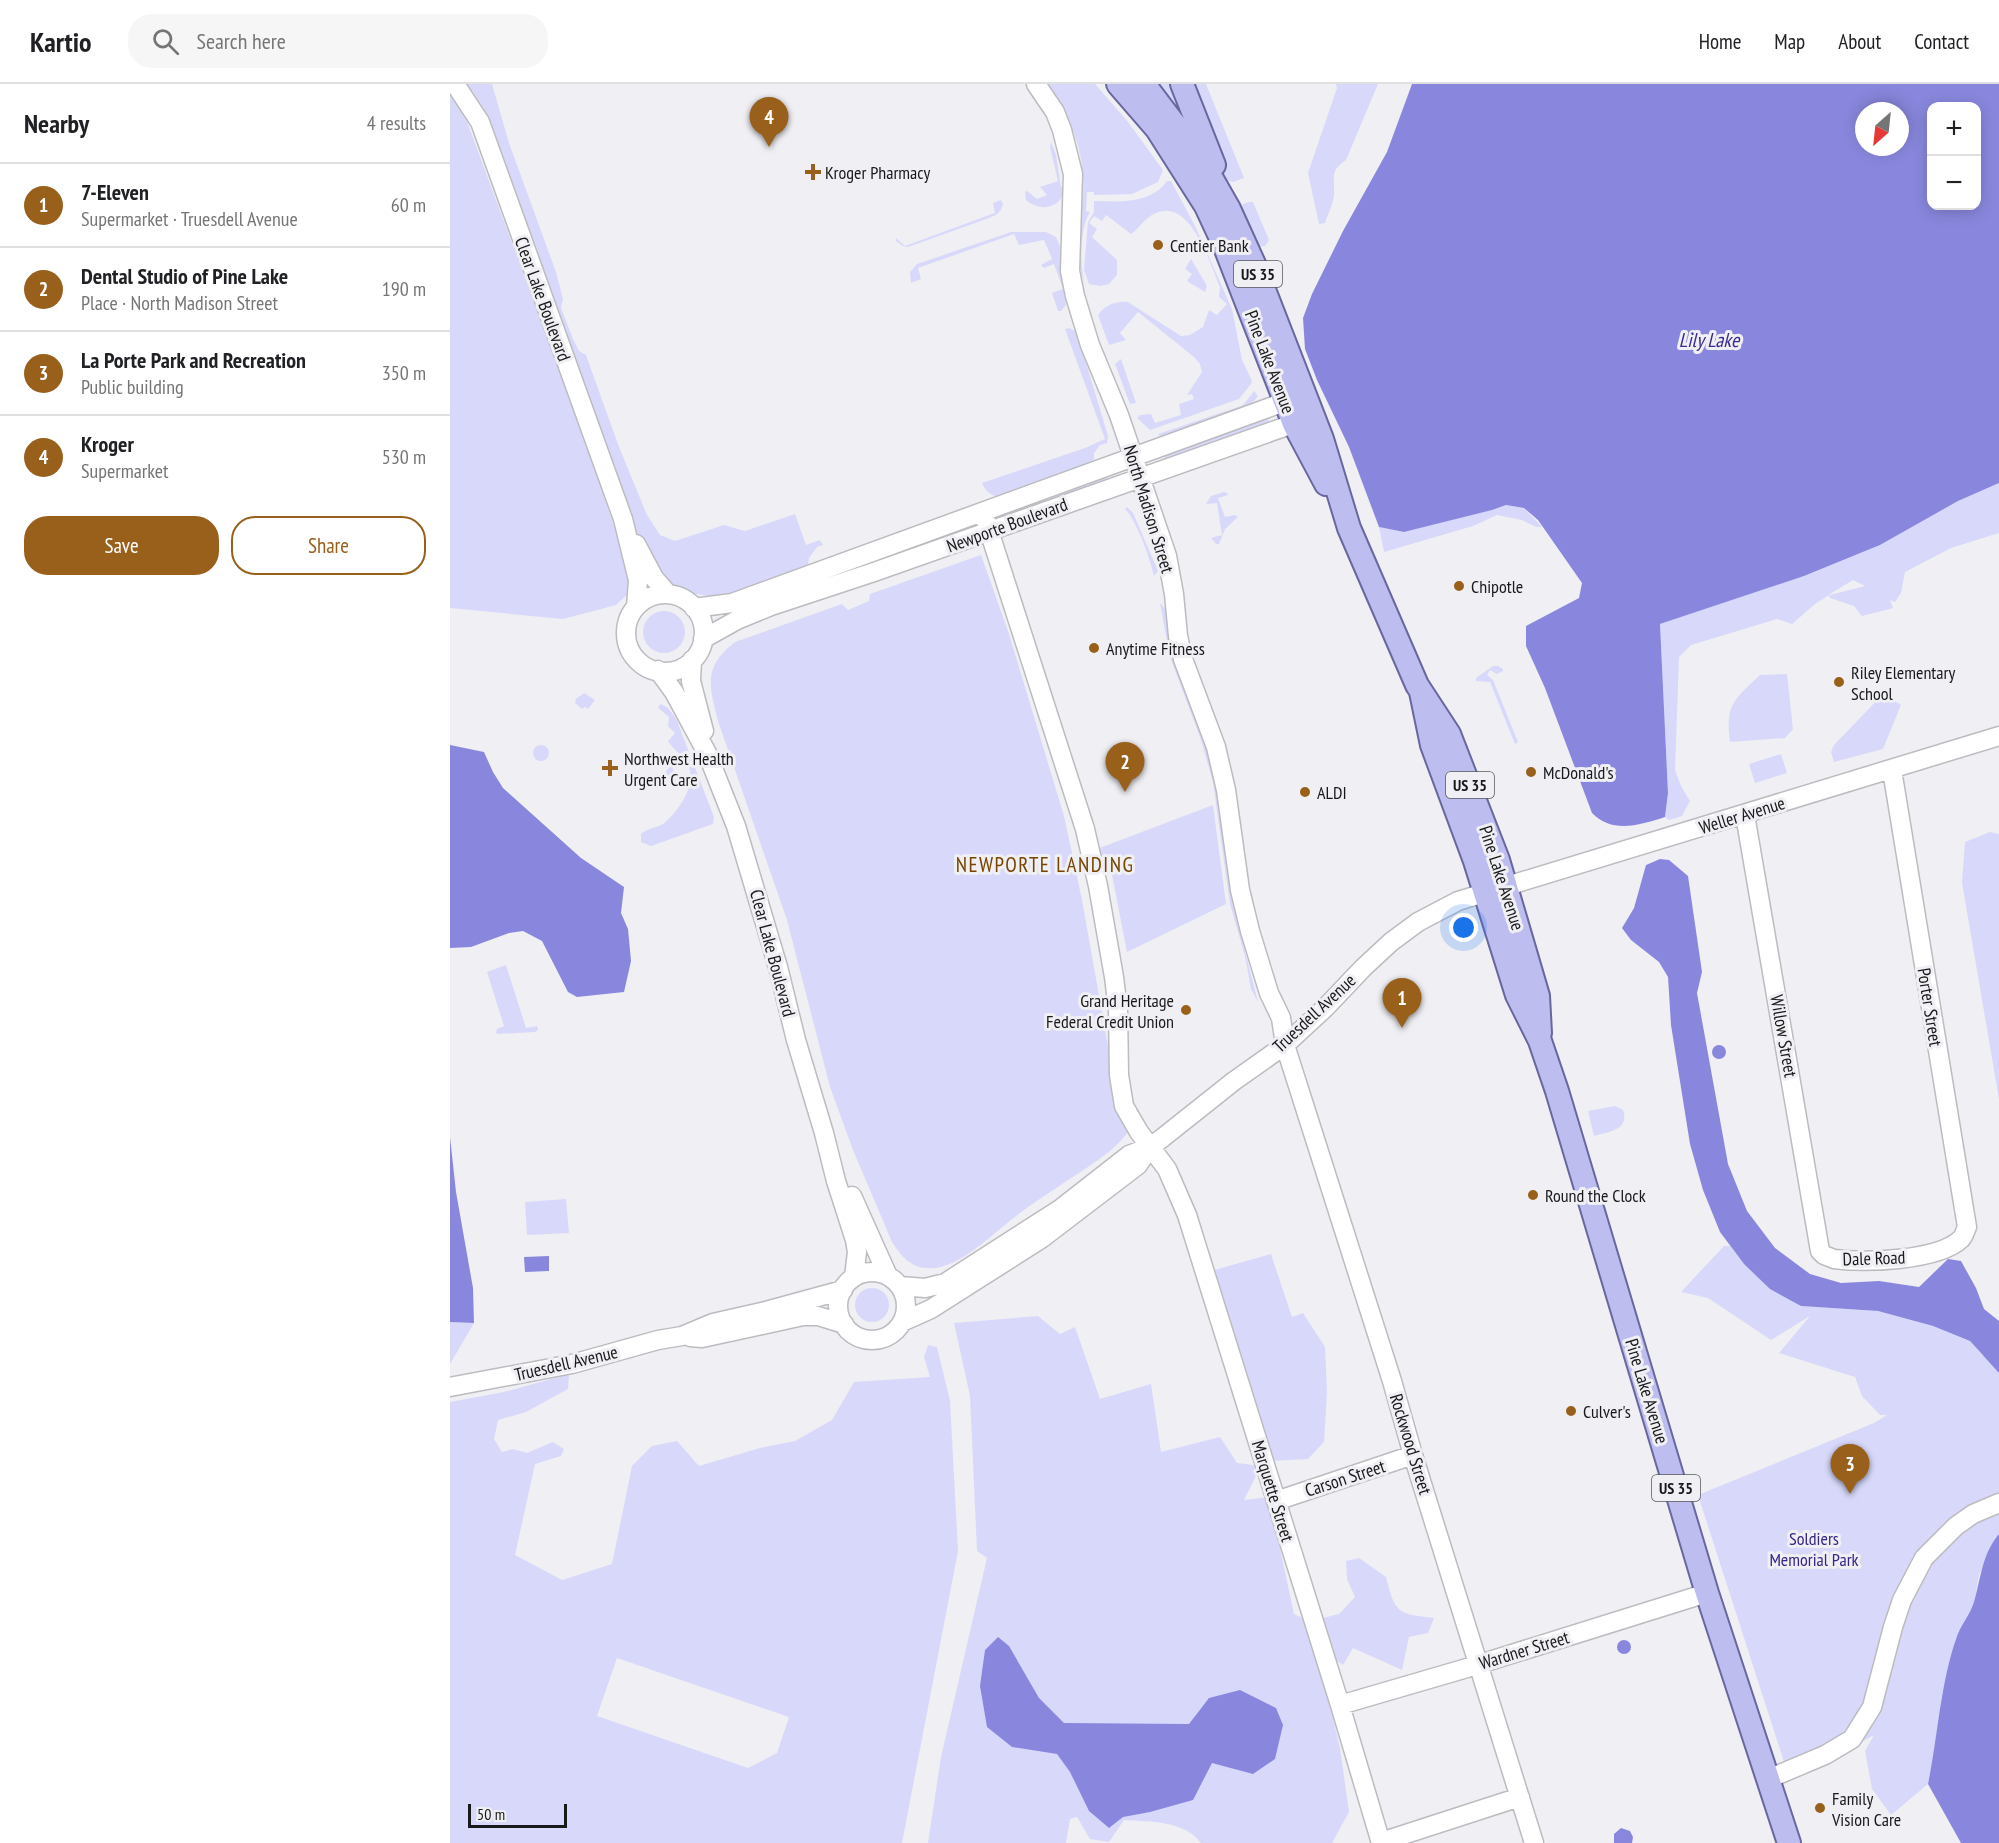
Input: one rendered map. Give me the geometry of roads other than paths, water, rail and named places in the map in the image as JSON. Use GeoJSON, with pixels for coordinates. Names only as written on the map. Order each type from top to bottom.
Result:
{"type":"FeatureCollection","features":[{"type":"Feature","properties":{"kind":"main road","name":"Pine Lake Avenue"},"geometry":{"type":"LineString","coordinates":[[1118,84],[1157,129],[1206,206],[1295,398]]}},
{"type":"Feature","properties":{"kind":"main road","name":"Pine Lake Avenue"},"geometry":{"type":"LineString","coordinates":[[1144,84],[1200,158],[1229,209],[1254,264],[1303,420],[1322,439],[1346,519],[1421,692],[1449,734],[1506,886],[1538,996],[1540,1041]]}},
{"type":"Feature","properties":{"kind":"main road"},"geometry":{"type":"LineString","coordinates":[[1182,84],[1229,209]]}},
{"type":"Feature","properties":{"kind":"main road","name":"Pine Lake Avenue"},"geometry":{"type":"LineString","coordinates":[[1421,692],[1432,745],[1475,861],[1517,995],[1540,1041],[1707,1593],[1789,1843]]}},
{"type":"Feature","properties":{"kind":"street","name":"Clear Lake Boulevard"},"geometry":{"type":"LineString","coordinates":[[455,84],[480,122],[623,519],[638,580],[636,607]]}},
{"type":"Feature","properties":{"kind":"street","name":"North Madison Street"},"geometry":{"type":"LineString","coordinates":[[1036,84],[1055,111],[1073,174],[1070,271],[1075,296],[1090,345],[1119,416],[1167,556],[1183,659],[1216,747],[1226,790],[1240,890],[1269,993],[1281,1018],[1285,1045]]}},
{"type":"Feature","properties":{"kind":"street","name":"Newporte Boulevard"},"geometry":{"type":"LineString","coordinates":[[694,608],[732,603],[1295,398]]}},
{"type":"Feature","properties":{"kind":"street","name":"Newporte Boulevard"},"geometry":{"type":"LineString","coordinates":[[703,639],[736,620],[1303,420]]}},
{"type":"Feature","properties":{"kind":"street","name":"Marquette Street"},"geometry":{"type":"LineString","coordinates":[[983,512],[1085,829],[1114,977],[1118,1010],[1119,1075],[1124,1107],[1130,1119],[1167,1169],[1187,1215],[1381,1843]]}},
{"type":"Feature","properties":{"kind":"street","name":"Clear Lake Boulevard"},"geometry":{"type":"LineString","coordinates":[[623,519],[654,578],[668,594]]}},
{"type":"Feature","properties":{"kind":"street"},"geometry":{"type":"LineString","coordinates":[[841,562],[848,580]]}},
{"type":"Feature","properties":{"kind":"street"},"geometry":{"type":"LineString","coordinates":[[668,594],[687,601],[694,608],[702,622],[703,639],[700,650],[692,660],[676,669],[658,670],[639,661],[628,644],[627,624],[636,607],[645,599],[668,594]]}},
{"type":"Feature","properties":{"kind":"street","name":"Clear Lake Boulevard"},"geometry":{"type":"LineString","coordinates":[[692,660],[691,681],[705,734],[707,753]]}},
{"type":"Feature","properties":{"kind":"street","name":"Clear Lake Boulevard"},"geometry":{"type":"LineString","coordinates":[[658,670],[674,692],[707,753],[750,867],[796,1041],[855,1240],[857,1252],[848,1283]]}},
{"type":"Feature","properties":{"kind":"street","name":"Weller Avenue"},"geometry":{"type":"LineString","coordinates":[[1484,893],[1999,736]]}},
{"type":"Feature","properties":{"kind":"street","name":"Porter Street"},"geometry":{"type":"LineString","coordinates":[[1892,770],[1967,1227],[1963,1237],[1957,1242]]}},
{"type":"Feature","properties":{"kind":"street","name":"Willow Street"},"geometry":{"type":"LineString","coordinates":[[1745,815],[1813,1202],[1818,1242],[1824,1256]]}},
{"type":"Feature","properties":{"kind":"street","name":"Truesdell Avenue"},"geometry":{"type":"LineString","coordinates":[[894,1281],[925,1288],[945,1283],[1060,1209],[1129,1155],[1150,1146],[1285,1045],[1391,942],[1418,922],[1463,899],[1484,893]]}},
{"type":"Feature","properties":{"kind":"street","name":"Rockwood Street"},"geometry":{"type":"LineString","coordinates":[[1285,1045],[1392,1381],[1534,1843]]}},
{"type":"Feature","properties":{"kind":"street","name":"Truesdell Avenue"},"geometry":{"type":"LineString","coordinates":[[902,1322],[931,1309],[1041,1239],[1138,1165],[1150,1146]]}},
{"type":"Feature","properties":{"kind":"street","name":"Clear Lake Boulevard"},"geometry":{"type":"LineString","coordinates":[[830,1155],[894,1281]]}},
{"type":"Feature","properties":{"kind":"street","name":"Dale Road"},"geometry":{"type":"LineString","coordinates":[[1824,1256],[1847,1261],[1898,1260],[1944,1249],[1957,1242]]}},
{"type":"Feature","properties":{"kind":"street"},"geometry":{"type":"LineString","coordinates":[[871,1272],[894,1281],[906,1304],[902,1322],[892,1333],[875,1339],[857,1335],[844,1324],[839,1307],[848,1283],[871,1272]]}},
{"type":"Feature","properties":{"kind":"street","name":"Truesdell Avenue"},"geometry":{"type":"LineString","coordinates":[[450,1387],[572,1364],[658,1340],[682,1336],[713,1323],[766,1311],[848,1283]]}},
{"type":"Feature","properties":{"kind":"street","name":"Truesdell Avenue"},"geometry":{"type":"LineString","coordinates":[[682,1336],[702,1338],[803,1316],[818,1316],[844,1324]]}},
{"type":"Feature","properties":{"kind":"street","name":"Carson Street"},"geometry":{"type":"LineString","coordinates":[[1276,1501],[1413,1455]]}},
{"type":"Feature","properties":{"kind":"street"},"geometry":{"type":"LineString","coordinates":[[1768,1779],[1825,1755],[1852,1739],[1872,1707],[1902,1600],[1924,1558],[1956,1526],[1973,1514],[1999,1503]]}},
{"type":"Feature","properties":{"kind":"street","name":"Wardner Street"},"geometry":{"type":"LineString","coordinates":[[1340,1705],[1707,1593]]}},
{"type":"Feature","properties":{"kind":"street"},"geometry":{"type":"LineString","coordinates":[[1381,1843],[1520,1797]]}},
{"type":"Feature","properties":{"kind":"water","name":"Lily Lake"},"geometry":{"type":"Polygon","coordinates":[[[1412,84],[1999,84],[1999,483],[1958,501],[1880,545],[1804,576],[1660,624],[1668,793],[1665,817],[1636,825],[1608,824],[1592,813],[1545,688],[1526,646],[1526,626],[1579,598],[1582,583],[1538,520],[1524,508],[1506,505],[1404,532],[1379,527],[1349,447],[1305,349],[1303,318],[1312,294],[1343,231],[1387,152],[1412,84]]]}},
{"type":"Feature","properties":{"kind":"water"},"geometry":{"type":"Polygon","coordinates":[[[450,745],[484,752],[503,788],[581,858],[624,887],[621,913],[628,929],[631,961],[624,992],[577,997],[568,992],[542,941],[523,931],[509,933],[471,947],[450,948],[450,745]]]}},
{"type":"Feature","properties":{"kind":"water"},"geometry":{"type":"Polygon","coordinates":[[[1660,859],[1669,860],[1688,876],[1702,972],[1697,993],[1728,1164],[1747,1211],[1775,1248],[1810,1274],[1841,1283],[1879,1281],[1919,1287],[1948,1259],[1961,1261],[1976,1288],[1984,1309],[1999,1321],[1999,1373],[1970,1341],[1933,1326],[1878,1311],[1801,1306],[1770,1289],[1744,1264],[1720,1232],[1703,1190],[1690,1144],[1671,1025],[1668,977],[1659,962],[1631,940],[1622,928],[1634,908],[1646,865],[1660,859]]]}},
{"type":"Feature","properties":{"kind":"water"},"geometry":{"type":"Polygon","coordinates":[[[1719,1045],[1724,1047],[1726,1052],[1724,1057],[1719,1059],[1714,1057],[1712,1052],[1714,1047],[1719,1045]]]}},
{"type":"Feature","properties":{"kind":"water"},"geometry":{"type":"Polygon","coordinates":[[[450,1137],[456,1192],[473,1288],[474,1323],[450,1322],[450,1137]]]}},
{"type":"Feature","properties":{"kind":"water"},"geometry":{"type":"Polygon","coordinates":[[[549,1256],[549,1271],[525,1272],[524,1257],[549,1256]]]}},
{"type":"Feature","properties":{"kind":"water"},"geometry":{"type":"Polygon","coordinates":[[[1999,1534],[1999,1843],[1961,1843],[1928,1784],[1951,1657],[1958,1634],[1974,1602],[1985,1558],[1999,1534]]]}},
{"type":"Feature","properties":{"kind":"water"},"geometry":{"type":"Polygon","coordinates":[[[998,1637],[1009,1646],[1039,1698],[1064,1723],[1189,1724],[1209,1698],[1240,1690],[1276,1708],[1283,1725],[1275,1759],[1253,1774],[1212,1763],[1193,1800],[1123,1817],[1109,1828],[1089,1811],[1070,1772],[1057,1754],[1012,1747],[987,1727],[980,1686],[985,1650],[998,1637]]]}},
{"type":"Feature","properties":{"kind":"water"},"geometry":{"type":"Polygon","coordinates":[[[1621,1640],[1627,1640],[1631,1647],[1627,1654],[1621,1654],[1617,1650],[1617,1644],[1621,1640]]]}},
{"type":"Feature","properties":{"kind":"water"},"geometry":{"type":"Polygon","coordinates":[[[1621,1828],[1630,1831],[1633,1837],[1632,1843],[1614,1843],[1614,1834],[1621,1828]]]}},
{"type":"Feature","properties":{"kind":"place","name":"Kroger"},"geometry":{"type":"Point","coordinates":[769,147]}},
{"type":"Feature","properties":{"kind":"place","name":"Kroger Pharmacy"},"geometry":{"type":"Point","coordinates":[813,172]}},
{"type":"Feature","properties":{"kind":"place","name":"Centier Bank"},"geometry":{"type":"Point","coordinates":[1158,245]}},
{"type":"Feature","properties":{"kind":"place","name":"Chipotle"},"geometry":{"type":"Point","coordinates":[1459,586]}},
{"type":"Feature","properties":{"kind":"place","name":"Anytime Fitness"},"geometry":{"type":"Point","coordinates":[1094,648]}},
{"type":"Feature","properties":{"kind":"place","name":"Riley Elementary School"},"geometry":{"type":"Point","coordinates":[1839,682]}},
{"type":"Feature","properties":{"kind":"place","name":"Northwest Health Urgent Care"},"geometry":{"type":"Point","coordinates":[610,768]}},
{"type":"Feature","properties":{"kind":"place","name":"McDonald's"},"geometry":{"type":"Point","coordinates":[1531,772]}},
{"type":"Feature","properties":{"kind":"place","name":"Dental Studio of Pine Lake"},"geometry":{"type":"Point","coordinates":[1125,792]}},
{"type":"Feature","properties":{"kind":"place","name":"ALDI"},"geometry":{"type":"Point","coordinates":[1305,792]}},
{"type":"Feature","properties":{"kind":"place","name":"Grand Heritage Federal Credit Union"},"geometry":{"type":"Point","coordinates":[1186,1010]}},
{"type":"Feature","properties":{"kind":"place","name":"7-Eleven"},"geometry":{"type":"Point","coordinates":[1402,1028]}},
{"type":"Feature","properties":{"kind":"place","name":"Round the Clock"},"geometry":{"type":"Point","coordinates":[1533,1195]}},
{"type":"Feature","properties":{"kind":"place","name":"Culver's"},"geometry":{"type":"Point","coordinates":[1571,1411]}},
{"type":"Feature","properties":{"kind":"place","name":"La Porte Park and Recreation"},"geometry":{"type":"Point","coordinates":[1850,1494]}},
{"type":"Feature","properties":{"kind":"place","name":"Family Vision Care"},"geometry":{"type":"Point","coordinates":[1820,1808]}},
{"type":"Feature","properties":{"kind":"district","name":"NEWPORTE LANDING"},"geometry":{"type":"Point","coordinates":[1045,864]}},
{"type":"Feature","properties":{"kind":"park label","name":"Soldiers Memorial Park"},"geometry":{"type":"Point","coordinates":[1814,1548]}}]}
